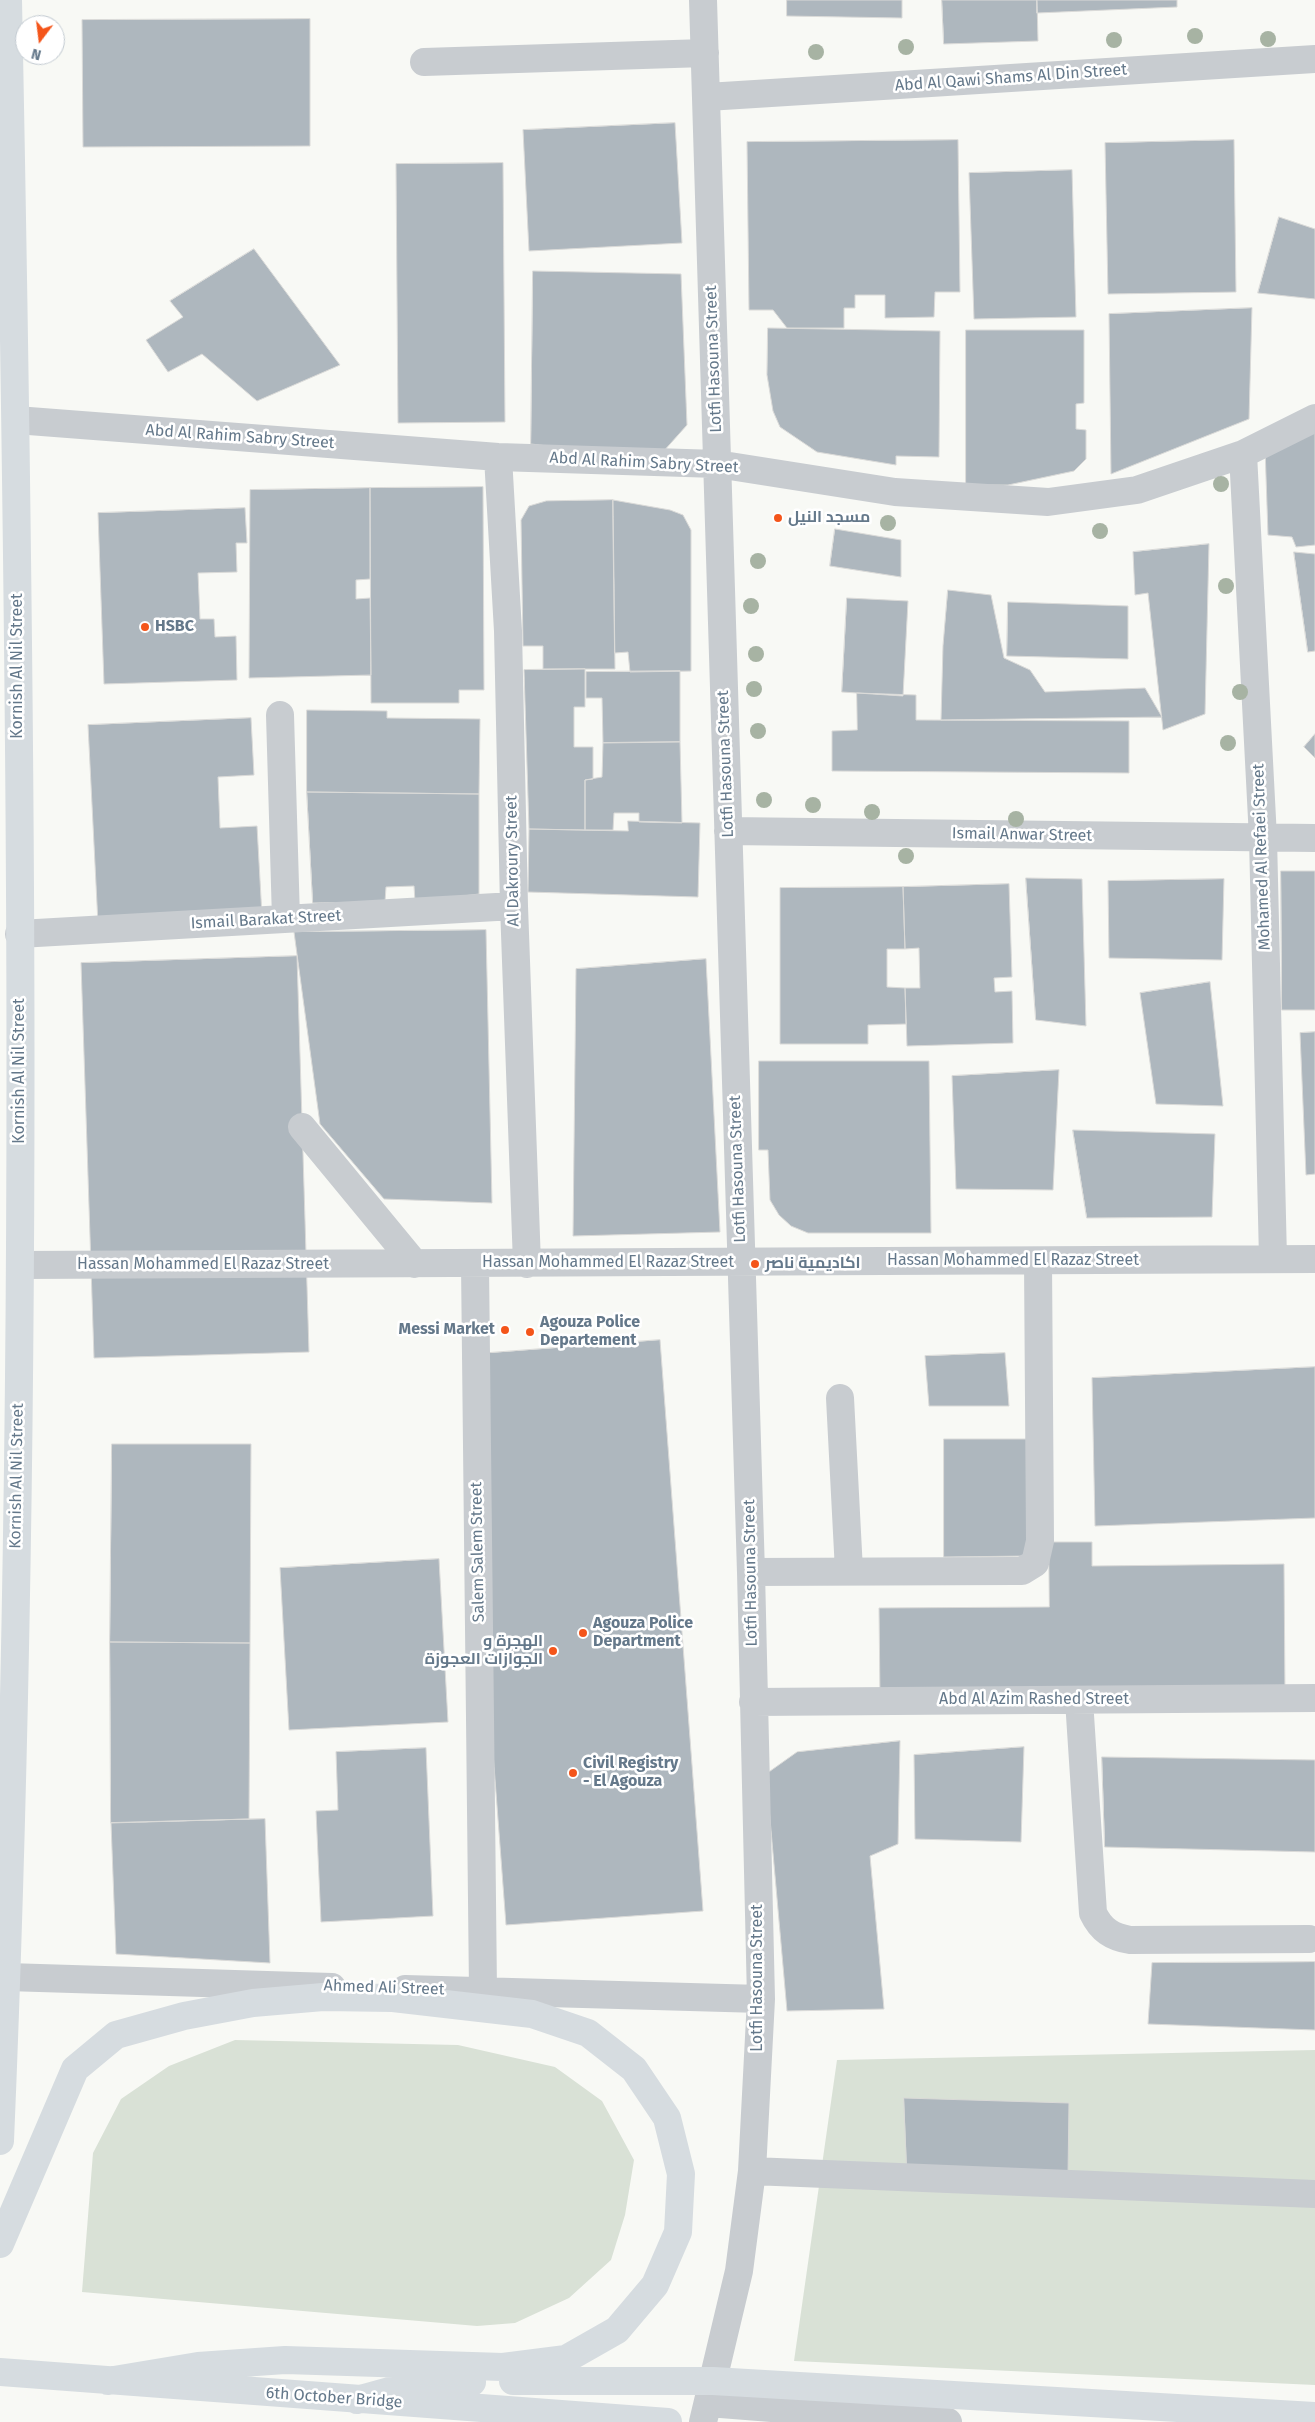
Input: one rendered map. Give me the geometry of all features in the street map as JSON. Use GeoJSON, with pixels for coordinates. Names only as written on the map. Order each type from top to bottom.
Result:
{"type":"FeatureCollection","features":[{"type":"Feature","properties":{"kind":"main road","name":"Kornish Al Nil Street"},"geometry":{"type":"LineString","coordinates":[[0,2141],[7,1977],[22,1265],[16,420],[8,0]]}},
{"type":"Feature","properties":{"kind":"main road"},"geometry":{"type":"LineString","coordinates":[[0,2244],[76,2069],[116,2035],[184,2016],[253,2003],[322,1997],[393,1998],[532,2014],[588,2033],[634,2069],[667,2118],[681,2174],[678,2232],[655,2285],[617,2330],[566,2358],[503,2366],[285,2360],[198,2366],[108,2381]]}},
{"type":"Feature","properties":{"kind":"main road","name":"6th October Bridge"},"geometry":{"type":"LineString","coordinates":[[0,2372],[668,2422]]}},
{"type":"Feature","properties":{"kind":"main road"},"geometry":{"type":"LineString","coordinates":[[357,2400],[404,2387],[445,2383],[580,2380],[713,2381],[1315,2416]]}},
{"type":"Feature","properties":{"kind":"street","name":"Lotfi Hasouna Street"},"geometry":{"type":"LineString","coordinates":[[703,0],[740,1263],[752,1572],[761,1999],[752,2171],[739,2270],[705,2413]]}},
{"type":"Feature","properties":{"kind":"street"},"geometry":{"type":"LineString","coordinates":[[424,62],[706,53]]}},
{"type":"Feature","properties":{"kind":"street","name":"Abd Al Qawi Shams Al Din Street"},"geometry":{"type":"LineString","coordinates":[[707,97],[1315,60]]}},
{"type":"Feature","properties":{"kind":"street","name":"Abd Al Rahim Sabry Street"},"geometry":{"type":"LineString","coordinates":[[16,420],[498,457],[717,464],[895,492],[1048,502],[1137,490],[1243,454],[1315,418]]}},
{"type":"Feature","properties":{"kind":"street","name":"Mohamed Al Refaei Street"},"geometry":{"type":"LineString","coordinates":[[1243,454],[1263,838],[1273,1259]]}},
{"type":"Feature","properties":{"kind":"street","name":"Al Dakroury Street"},"geometry":{"type":"LineString","coordinates":[[498,457],[508,631],[514,906],[527,1264]]}},
{"type":"Feature","properties":{"kind":"street"},"geometry":{"type":"LineString","coordinates":[[280,716],[286,919]]}},
{"type":"Feature","properties":{"kind":"street","name":"Ismail Anwar Street"},"geometry":{"type":"LineString","coordinates":[[728,831],[1315,838]]}},
{"type":"Feature","properties":{"kind":"street","name":"Ismail Barakat Street"},"geometry":{"type":"LineString","coordinates":[[19,934],[514,906]]}},
{"type":"Feature","properties":{"kind":"street"},"geometry":{"type":"LineString","coordinates":[[302,1127],[414,1264]]}},
{"type":"Feature","properties":{"kind":"street","name":"Hassan Mohammed El Razaz Street"},"geometry":{"type":"LineString","coordinates":[[22,1265],[1315,1259]]}},
{"type":"Feature","properties":{"kind":"street"},"geometry":{"type":"LineString","coordinates":[[752,1572],[1022,1571],[1035,1563],[1040,1540],[1038,1261]]}},
{"type":"Feature","properties":{"kind":"street","name":"Salem Salem Street"},"geometry":{"type":"LineString","coordinates":[[475,1264],[483,1991]]}},
{"type":"Feature","properties":{"kind":"street"},"geometry":{"type":"LineString","coordinates":[[840,1398],[849,1572]]}},
{"type":"Feature","properties":{"kind":"street","name":"Abd Al Azim Rashed Street"},"geometry":{"type":"LineString","coordinates":[[754,1702],[1315,1698]]}},
{"type":"Feature","properties":{"kind":"street"},"geometry":{"type":"LineString","coordinates":[[1079,1700],[1092,1913],[1104,1930],[1116,1938],[1130,1940],[1309,1939]]}},
{"type":"Feature","properties":{"kind":"street","name":"Ahmed Ali Street"},"geometry":{"type":"LineString","coordinates":[[7,1977],[761,1999]]}},
{"type":"Feature","properties":{"kind":"street"},"geometry":{"type":"LineString","coordinates":[[752,2171],[1315,2194]]}},
{"type":"Feature","properties":{"kind":"street"},"geometry":{"type":"LineString","coordinates":[[705,2413],[948,2422]]}},
{"type":"Feature","properties":{"kind":"shaded area"},"geometry":{"type":"Polygon","coordinates":[[[235,2040],[458,2045],[555,2067],[602,2101],[634,2160],[625,2215],[611,2260],[569,2298],[515,2323],[477,2326],[82,2292],[93,2153],[121,2099],[169,2066],[235,2040]]]}},
{"type":"Feature","properties":{"kind":"shaded area"},"geometry":{"type":"Polygon","coordinates":[[[1315,2050],[1315,2385],[794,2361],[837,2060],[1315,2050]]]}},
{"type":"Feature","properties":{"kind":"building"},"geometry":{"type":"Polygon","coordinates":[[[787,0],[902,0],[902,18],[787,16],[787,0]]]}},
{"type":"Feature","properties":{"kind":"building"},"geometry":{"type":"Polygon","coordinates":[[[942,0],[1037,0],[1038,41],[944,44],[942,0]]]}},
{"type":"Feature","properties":{"kind":"building"},"geometry":{"type":"Polygon","coordinates":[[[1037,0],[1177,0],[1177,7],[1037,13],[1037,0]]]}},
{"type":"Feature","properties":{"kind":"building"},"geometry":{"type":"Polygon","coordinates":[[[310,19],[310,146],[83,147],[82,20],[310,19]]]}},
{"type":"Feature","properties":{"kind":"building"},"geometry":{"type":"Polygon","coordinates":[[[675,123],[682,243],[529,251],[523,130],[675,123]]]}},
{"type":"Feature","properties":{"kind":"building"},"geometry":{"type":"Polygon","coordinates":[[[958,140],[960,292],[935,292],[934,317],[885,318],[885,295],[855,295],[855,308],[844,308],[844,328],[787,328],[773,310],[749,310],[747,142],[958,140]]]}},
{"type":"Feature","properties":{"kind":"building"},"geometry":{"type":"Polygon","coordinates":[[[1234,140],[1236,292],[1108,294],[1105,143],[1234,140]]]}},
{"type":"Feature","properties":{"kind":"building"},"geometry":{"type":"Polygon","coordinates":[[[503,163],[505,422],[398,423],[396,164],[503,163]]]}},
{"type":"Feature","properties":{"kind":"building"},"geometry":{"type":"Polygon","coordinates":[[[1072,170],[1076,317],[974,319],[969,173],[1072,170]]]}},
{"type":"Feature","properties":{"kind":"building"},"geometry":{"type":"Polygon","coordinates":[[[1279,217],[1315,229],[1315,299],[1258,293],[1279,217]]]}},
{"type":"Feature","properties":{"kind":"building"},"geometry":{"type":"Polygon","coordinates":[[[254,249],[340,365],[257,401],[202,354],[168,372],[146,340],[183,317],[170,301],[254,249]]]}},
{"type":"Feature","properties":{"kind":"building"},"geometry":{"type":"Polygon","coordinates":[[[533,271],[681,274],[687,425],[662,453],[624,455],[531,444],[533,271]]]}},
{"type":"Feature","properties":{"kind":"building"},"geometry":{"type":"Polygon","coordinates":[[[1252,308],[1249,419],[1111,474],[1109,314],[1252,308]]]}},
{"type":"Feature","properties":{"kind":"building"},"geometry":{"type":"Polygon","coordinates":[[[768,328],[940,331],[939,457],[896,456],[896,465],[817,452],[780,427],[773,411],[767,375],[768,328]]]}},
{"type":"Feature","properties":{"kind":"building"},"geometry":{"type":"Polygon","coordinates":[[[966,330],[1084,330],[1084,403],[1076,404],[1076,429],[1086,430],[1086,459],[1074,471],[1008,485],[966,485],[966,330]]]}},
{"type":"Feature","properties":{"kind":"building"},"geometry":{"type":"Polygon","coordinates":[[[1315,428],[1315,545],[1296,547],[1292,537],[1268,535],[1265,447],[1315,428]]]}},
{"type":"Feature","properties":{"kind":"building"},"geometry":{"type":"Polygon","coordinates":[[[483,487],[484,690],[459,690],[459,703],[371,703],[370,488],[483,487]]]}},
{"type":"Feature","properties":{"kind":"building"},"geometry":{"type":"Polygon","coordinates":[[[370,488],[370,579],[356,580],[356,599],[370,598],[371,675],[249,678],[250,490],[370,488]]]}},
{"type":"Feature","properties":{"kind":"building"},"geometry":{"type":"Polygon","coordinates":[[[613,500],[615,669],[543,669],[543,646],[523,646],[521,520],[529,506],[546,501],[613,500]]]}},
{"type":"Feature","properties":{"kind":"building"},"geometry":{"type":"Polygon","coordinates":[[[613,500],[670,510],[683,515],[691,530],[691,671],[630,672],[628,652],[615,653],[613,500]]]}},
{"type":"Feature","properties":{"kind":"building"},"geometry":{"type":"Polygon","coordinates":[[[245,508],[247,543],[236,543],[237,572],[198,573],[200,619],[214,619],[215,637],[236,636],[237,680],[104,684],[98,513],[245,508]]]}},
{"type":"Feature","properties":{"kind":"building"},"geometry":{"type":"Polygon","coordinates":[[[835,529],[901,540],[901,577],[830,566],[835,529]]]}},
{"type":"Feature","properties":{"kind":"building"},"geometry":{"type":"Polygon","coordinates":[[[1209,544],[1205,714],[1163,730],[1148,593],[1135,595],[1133,552],[1209,544]]]}},
{"type":"Feature","properties":{"kind":"building"},"geometry":{"type":"Polygon","coordinates":[[[1294,552],[1315,554],[1315,651],[1308,652],[1294,552]]]}},
{"type":"Feature","properties":{"kind":"building"},"geometry":{"type":"Polygon","coordinates":[[[948,590],[991,595],[1004,658],[1030,670],[1045,692],[1145,688],[1162,717],[941,720],[943,646],[948,590]]]}},
{"type":"Feature","properties":{"kind":"building"},"geometry":{"type":"Polygon","coordinates":[[[847,598],[908,601],[903,696],[842,692],[847,598]]]}},
{"type":"Feature","properties":{"kind":"building"},"geometry":{"type":"Polygon","coordinates":[[[1008,602],[1128,606],[1128,659],[1007,656],[1008,602]]]}},
{"type":"Feature","properties":{"kind":"building"},"geometry":{"type":"Polygon","coordinates":[[[585,669],[585,707],[574,707],[574,747],[593,747],[593,779],[585,780],[585,830],[529,829],[524,670],[585,669]]]}},
{"type":"Feature","properties":{"kind":"building"},"geometry":{"type":"Polygon","coordinates":[[[680,671],[680,742],[603,743],[602,698],[586,698],[586,672],[680,671]]]}},
{"type":"Feature","properties":{"kind":"building"},"geometry":{"type":"Polygon","coordinates":[[[857,693],[916,695],[916,720],[1129,721],[1129,773],[832,771],[832,731],[857,730],[857,693]]]}},
{"type":"Feature","properties":{"kind":"building"},"geometry":{"type":"Polygon","coordinates":[[[307,710],[387,711],[387,718],[480,719],[479,794],[307,792],[307,710]]]}},
{"type":"Feature","properties":{"kind":"building"},"geometry":{"type":"Polygon","coordinates":[[[251,718],[254,775],[218,777],[220,828],[257,826],[262,916],[98,924],[88,725],[251,718]]]}},
{"type":"Feature","properties":{"kind":"building"},"geometry":{"type":"Polygon","coordinates":[[[1315,734],[1315,758],[1304,747],[1315,734]]]}},
{"type":"Feature","properties":{"kind":"building"},"geometry":{"type":"Polygon","coordinates":[[[680,742],[682,823],[639,822],[639,813],[614,813],[613,830],[585,830],[585,780],[602,777],[603,743],[680,742]]]}},
{"type":"Feature","properties":{"kind":"building"},"geometry":{"type":"Polygon","coordinates":[[[307,792],[479,794],[479,894],[415,902],[414,886],[386,887],[385,902],[313,903],[307,792]]]}},
{"type":"Feature","properties":{"kind":"building"},"geometry":{"type":"Polygon","coordinates":[[[628,821],[700,823],[698,897],[528,892],[529,829],[628,831],[628,821]]]}},
{"type":"Feature","properties":{"kind":"building"},"geometry":{"type":"Polygon","coordinates":[[[1281,871],[1315,871],[1315,1010],[1282,1010],[1281,871]]]}},
{"type":"Feature","properties":{"kind":"building"},"geometry":{"type":"Polygon","coordinates":[[[1026,878],[1082,879],[1086,1026],[1036,1020],[1026,878]]]}},
{"type":"Feature","properties":{"kind":"building"},"geometry":{"type":"Polygon","coordinates":[[[1224,879],[1222,960],[1109,958],[1108,881],[1224,879]]]}},
{"type":"Feature","properties":{"kind":"building"},"geometry":{"type":"Polygon","coordinates":[[[1009,884],[1012,977],[994,978],[995,992],[1012,991],[1013,1043],[907,1046],[905,988],[920,988],[919,948],[905,949],[903,887],[1009,884]]]}},
{"type":"Feature","properties":{"kind":"building"},"geometry":{"type":"Polygon","coordinates":[[[903,887],[905,949],[887,949],[887,987],[905,988],[906,1024],[868,1025],[868,1044],[780,1044],[780,888],[903,887]]]}},
{"type":"Feature","properties":{"kind":"building"},"geometry":{"type":"Polygon","coordinates":[[[486,930],[492,1203],[384,1199],[320,1124],[294,932],[486,930]]]}},
{"type":"Feature","properties":{"kind":"building"},"geometry":{"type":"Polygon","coordinates":[[[297,956],[309,1352],[94,1358],[81,963],[297,956]]]}},
{"type":"Feature","properties":{"kind":"building"},"geometry":{"type":"Polygon","coordinates":[[[706,959],[720,1232],[573,1236],[576,969],[706,959]]]}},
{"type":"Feature","properties":{"kind":"building"},"geometry":{"type":"Polygon","coordinates":[[[1210,982],[1223,1106],[1156,1104],[1140,993],[1210,982]]]}},
{"type":"Feature","properties":{"kind":"building"},"geometry":{"type":"Polygon","coordinates":[[[1315,1032],[1315,1174],[1306,1175],[1300,1033],[1315,1032]]]}},
{"type":"Feature","properties":{"kind":"building"},"geometry":{"type":"Polygon","coordinates":[[[759,1061],[929,1061],[931,1233],[808,1233],[791,1226],[779,1215],[770,1200],[768,1150],[759,1150],[759,1061]]]}},
{"type":"Feature","properties":{"kind":"building"},"geometry":{"type":"Polygon","coordinates":[[[1059,1070],[1053,1190],[956,1189],[952,1076],[1059,1070]]]}},
{"type":"Feature","properties":{"kind":"building"},"geometry":{"type":"Polygon","coordinates":[[[1073,1130],[1215,1134],[1212,1217],[1087,1218],[1073,1130]]]}},
{"type":"Feature","properties":{"kind":"building","name":"Agouza Police Department"},"geometry":{"type":"Polygon","coordinates":[[[660,1340],[703,1911],[506,1925],[463,1355],[660,1340]]]}},
{"type":"Feature","properties":{"kind":"building"},"geometry":{"type":"Polygon","coordinates":[[[1005,1353],[1009,1406],[929,1406],[925,1356],[1005,1353]]]}},
{"type":"Feature","properties":{"kind":"building"},"geometry":{"type":"Polygon","coordinates":[[[1315,1367],[1315,1518],[1095,1526],[1092,1378],[1315,1367]]]}},
{"type":"Feature","properties":{"kind":"building"},"geometry":{"type":"Polygon","coordinates":[[[944,1439],[1027,1439],[1028,1556],[944,1557],[944,1439]]]}},
{"type":"Feature","properties":{"kind":"building"},"geometry":{"type":"Polygon","coordinates":[[[112,1444],[251,1444],[250,1643],[110,1642],[112,1444]]]}},
{"type":"Feature","properties":{"kind":"building"},"geometry":{"type":"Polygon","coordinates":[[[1049,1542],[1092,1542],[1092,1566],[1284,1564],[1285,1694],[880,1697],[879,1608],[1049,1607],[1049,1542]]]}},
{"type":"Feature","properties":{"kind":"building"},"geometry":{"type":"Polygon","coordinates":[[[439,1559],[448,1722],[289,1730],[280,1568],[439,1559]]]}},
{"type":"Feature","properties":{"kind":"building"},"geometry":{"type":"Polygon","coordinates":[[[110,1642],[250,1643],[249,1819],[111,1823],[110,1642]]]}},
{"type":"Feature","properties":{"kind":"building"},"geometry":{"type":"Polygon","coordinates":[[[900,1741],[898,1844],[870,1856],[884,2009],[787,2011],[766,1774],[797,1752],[900,1741]]]}},
{"type":"Feature","properties":{"kind":"building"},"geometry":{"type":"Polygon","coordinates":[[[1024,1747],[1021,1842],[915,1839],[914,1755],[1024,1747]]]}},
{"type":"Feature","properties":{"kind":"building"},"geometry":{"type":"Polygon","coordinates":[[[426,1748],[433,1916],[321,1922],[316,1811],[338,1810],[336,1752],[426,1748]]]}},
{"type":"Feature","properties":{"kind":"building"},"geometry":{"type":"Polygon","coordinates":[[[1102,1757],[1315,1760],[1315,1852],[1105,1847],[1102,1757]]]}},
{"type":"Feature","properties":{"kind":"building"},"geometry":{"type":"Polygon","coordinates":[[[265,1819],[270,1963],[116,1954],[111,1823],[265,1819]]]}},
{"type":"Feature","properties":{"kind":"building"},"geometry":{"type":"Polygon","coordinates":[[[1315,1962],[1315,2030],[1148,2024],[1152,1963],[1315,1962]]]}},
{"type":"Feature","properties":{"kind":"building"},"geometry":{"type":"Polygon","coordinates":[[[904,2098],[1069,2103],[1068,2175],[907,2170],[904,2098]]]}},
{"type":"Feature","properties":{"kind":"place","name":"مسجد النيل"},"geometry":{"type":"Point","coordinates":[778,518]}},
{"type":"Feature","properties":{"kind":"place","name":"HSBC"},"geometry":{"type":"Point","coordinates":[145,627]}},
{"type":"Feature","properties":{"kind":"place","name":"اكاديمية ناصر"},"geometry":{"type":"Point","coordinates":[755,1264]}},
{"type":"Feature","properties":{"kind":"place","name":"Messi Market"},"geometry":{"type":"Point","coordinates":[505,1330]}},
{"type":"Feature","properties":{"kind":"place","name":"Agouza Police Departement"},"geometry":{"type":"Point","coordinates":[530,1332]}},
{"type":"Feature","properties":{"kind":"place","name":"Agouza Police Department"},"geometry":{"type":"Point","coordinates":[583,1633]}},
{"type":"Feature","properties":{"kind":"place","name":"الهجرة و الجوازات العجوزة"},"geometry":{"type":"Point","coordinates":[553,1651]}},
{"type":"Feature","properties":{"kind":"place","name":"Civil Registry - El Agouza"},"geometry":{"type":"Point","coordinates":[573,1773]}}]}
